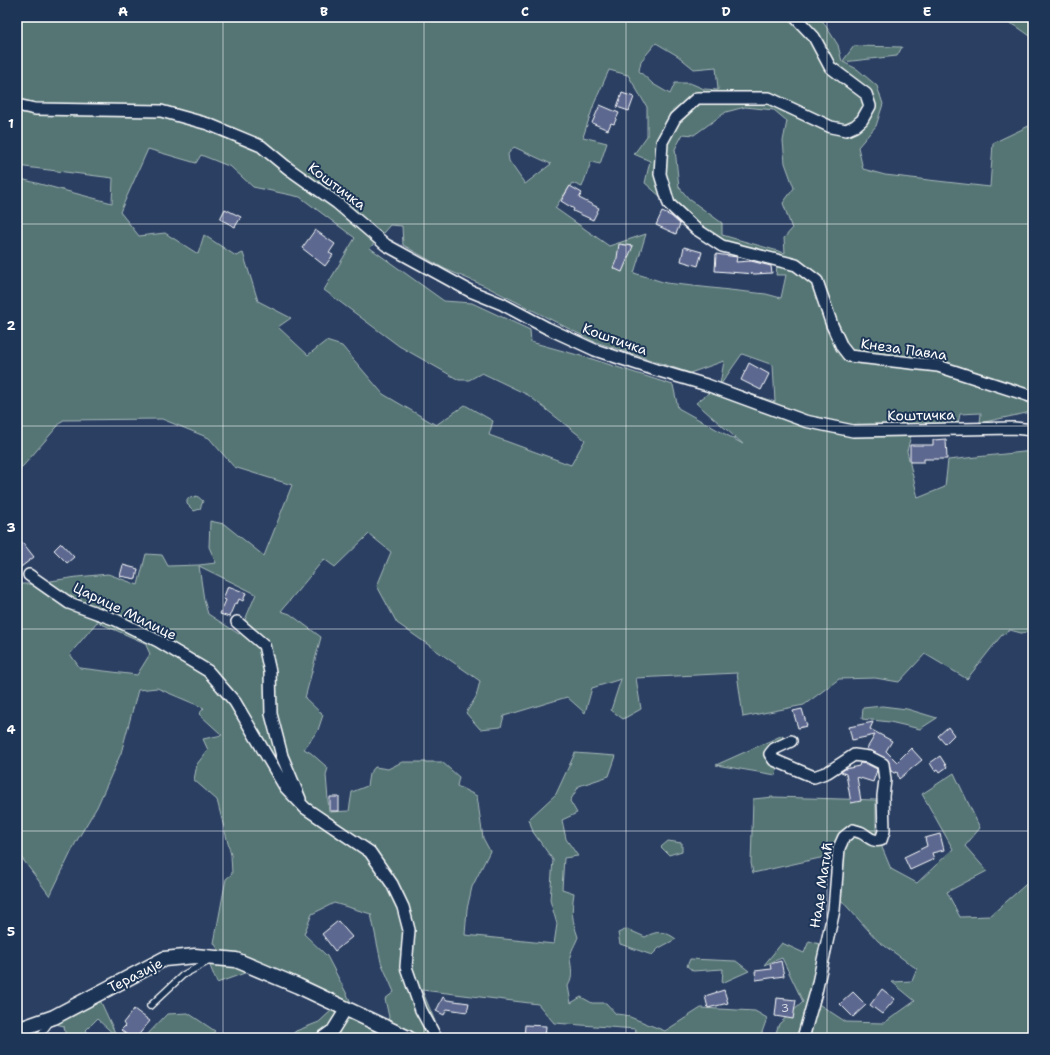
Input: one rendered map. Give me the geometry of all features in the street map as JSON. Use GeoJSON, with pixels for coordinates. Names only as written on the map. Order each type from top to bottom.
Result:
{"type":"FeatureCollection","features":[{"type":"Feature","properties":{"kind":"street","name":"Кнеза Павла"},"geometry":{"type":"LineString","coordinates":[[795,17],[814,37],[830,67],[866,94],[870,106],[862,120],[855,126],[846,130],[831,127],[769,98],[697,98],[675,118],[662,142],[660,174],[669,204],[696,229],[722,246],[796,265],[816,281],[842,347],[849,356],[938,366],[1033,397]]}},
{"type":"Feature","properties":{"kind":"street","name":"Коштичка"},"geometry":{"type":"LineString","coordinates":[[17,105],[35,109],[161,111],[208,124],[261,146],[289,169],[337,203],[386,245],[470,291],[502,304],[547,328],[595,350],[656,370],[707,384],[805,421],[853,431],[1014,428],[1033,430]]}},
{"type":"Feature","properties":{"kind":"street","name":"Царице Милице"},"geometry":{"type":"LineString","coordinates":[[29,575],[69,602],[116,620],[158,641],[208,671],[235,702],[285,787],[305,808],[370,852],[392,884],[404,907],[409,930],[406,967],[421,1010],[436,1038]]}},
{"type":"Feature","properties":{"kind":"street"},"geometry":{"type":"LineString","coordinates":[[237,622],[264,645],[270,672],[271,714],[282,756],[305,808]]}},
{"type":"Feature","properties":{"kind":"street","name":"Наде Матић"},"geometry":{"type":"LineString","coordinates":[[791,741],[774,749],[770,754],[774,760],[814,777],[828,772],[854,755],[869,757],[883,764],[885,780],[883,796],[884,831],[881,840],[876,841],[870,839],[862,833],[852,830],[844,837],[839,848],[834,910],[816,992],[803,1038]]}},
{"type":"Feature","properties":{"kind":"street","name":"Теразије"},"geometry":{"type":"LineString","coordinates":[[17,1030],[54,1017],[164,959],[195,956],[236,960],[298,986],[408,1038]]}},
{"type":"Feature","properties":{"kind":"street"},"geometry":{"type":"LineString","coordinates":[[322,1038],[333,1030],[346,1009]]}},
{"type":"Feature","properties":{"kind":"lane"},"geometry":{"type":"LineString","coordinates":[[150,1006],[182,975],[215,958]]}},
{"type":"Feature","properties":{"kind":"lane"},"geometry":{"type":"LineString","coordinates":[[38,1038],[54,1017]]}},
{"type":"Feature","properties":{"kind":"green space"},"geometry":{"type":"Polygon","coordinates":[[[17,17],[820,17],[838,45],[842,62],[854,46],[902,47],[897,56],[843,62],[857,69],[877,86],[883,104],[876,126],[858,147],[863,169],[885,175],[990,187],[993,143],[1033,124],[1033,389],[1023,389],[1031,412],[980,423],[981,413],[960,414],[958,424],[913,428],[907,451],[918,498],[945,487],[948,460],[1033,451],[1033,632],[1021,633],[1010,630],[1001,636],[967,679],[925,654],[899,682],[875,678],[839,679],[804,705],[743,717],[737,673],[636,678],[641,709],[623,719],[611,710],[621,679],[592,688],[585,713],[567,697],[504,716],[501,727],[480,729],[466,713],[476,697],[480,681],[397,623],[377,586],[391,552],[369,534],[335,567],[324,559],[281,611],[290,614],[321,637],[305,698],[323,715],[318,730],[304,749],[311,753],[328,768],[326,775],[329,812],[349,811],[352,792],[367,786],[369,774],[375,767],[388,769],[402,762],[442,762],[459,777],[457,786],[477,796],[483,838],[490,851],[472,887],[467,909],[465,935],[554,944],[557,924],[550,900],[553,860],[533,832],[529,819],[556,794],[575,753],[616,756],[609,776],[579,786],[570,801],[577,813],[562,820],[566,839],[578,856],[564,858],[562,889],[574,893],[573,916],[578,937],[570,956],[572,975],[568,986],[571,1003],[581,997],[592,1003],[606,1003],[616,1014],[625,1015],[665,1031],[701,1008],[755,1011],[767,1018],[760,1038],[635,1038],[636,1029],[554,1023],[538,1004],[422,990],[442,1038],[287,1038],[296,1031],[319,1022],[333,1009],[384,1030],[389,1017],[385,999],[394,992],[381,962],[371,914],[334,903],[312,914],[304,934],[327,956],[353,1006],[220,952],[214,943],[226,879],[232,874],[231,855],[217,800],[194,780],[197,764],[208,750],[203,739],[222,735],[199,714],[204,708],[157,688],[138,690],[121,753],[97,807],[76,842],[50,896],[21,857],[17,848],[17,584],[31,584],[108,574],[138,585],[146,554],[162,555],[168,566],[216,563],[209,547],[210,521],[224,524],[264,556],[292,485],[234,467],[209,438],[162,419],[63,420],[17,473],[17,176],[21,179],[112,203],[113,178],[17,166],[17,17]],[[656,43],[641,61],[639,71],[653,84],[670,94],[675,83],[690,83],[704,89],[718,90],[716,67],[694,69],[678,56],[656,43]],[[609,70],[594,104],[583,137],[607,143],[600,164],[591,162],[582,187],[572,183],[555,208],[609,246],[646,234],[634,273],[666,283],[766,294],[781,298],[786,275],[776,275],[777,265],[719,248],[645,183],[650,161],[634,154],[647,136],[647,107],[628,75],[609,70]],[[745,107],[726,112],[694,135],[683,134],[675,149],[679,187],[689,199],[722,223],[722,235],[785,253],[784,238],[792,229],[783,203],[794,188],[785,163],[783,141],[787,121],[774,110],[745,107]],[[514,147],[508,154],[509,161],[525,184],[551,164],[514,147]],[[148,149],[120,212],[139,236],[165,233],[198,254],[204,235],[236,256],[243,253],[258,301],[291,318],[278,327],[308,355],[326,341],[342,346],[383,394],[436,425],[465,405],[493,421],[489,435],[571,465],[585,440],[528,395],[482,373],[469,380],[459,380],[399,346],[324,290],[355,238],[300,197],[253,187],[231,167],[201,155],[196,163],[148,149]],[[390,225],[370,248],[444,301],[472,303],[530,330],[531,342],[592,359],[673,385],[678,408],[743,444],[696,403],[720,384],[724,361],[690,373],[593,341],[485,286],[445,269],[403,245],[402,226],[390,225]],[[742,354],[721,384],[775,402],[773,365],[742,354]],[[199,566],[204,600],[208,614],[239,634],[256,594],[199,566]],[[97,622],[70,654],[80,668],[137,675],[150,654],[145,643],[97,622]]]}},
{"type":"Feature","properties":{"kind":"green space"},"geometry":{"type":"Polygon","coordinates":[[[993,17],[1033,17],[1033,38],[1016,26],[993,17]]]}},
{"type":"Feature","properties":{"kind":"green space"},"geometry":{"type":"Polygon","coordinates":[[[197,496],[203,501],[200,509],[194,511],[187,504],[187,499],[197,496]]]}},
{"type":"Feature","properties":{"kind":"green space"},"geometry":{"type":"Polygon","coordinates":[[[882,706],[907,709],[937,718],[920,729],[890,722],[862,719],[863,708],[882,706]]]}},
{"type":"Feature","properties":{"kind":"green space"},"geometry":{"type":"Polygon","coordinates":[[[783,735],[776,775],[716,765],[783,735]]]}},
{"type":"Feature","properties":{"kind":"green space"},"geometry":{"type":"Polygon","coordinates":[[[954,773],[980,828],[965,846],[987,871],[947,892],[960,917],[990,916],[1033,878],[1033,1038],[774,1038],[779,1024],[803,1002],[782,958],[764,965],[782,943],[804,953],[809,941],[823,945],[811,999],[846,1022],[884,1023],[915,1001],[892,982],[912,981],[917,969],[878,941],[841,900],[843,884],[829,856],[753,873],[751,863],[753,799],[773,797],[876,800],[876,833],[891,869],[917,883],[953,849],[922,794],[954,773]]]}},
{"type":"Feature","properties":{"kind":"green space"},"geometry":{"type":"Polygon","coordinates":[[[668,841],[682,843],[682,851],[669,855],[661,847],[668,841]]]}},
{"type":"Feature","properties":{"kind":"green space"},"geometry":{"type":"Polygon","coordinates":[[[627,929],[645,937],[661,932],[676,939],[659,948],[652,955],[620,944],[618,933],[627,929]]]}},
{"type":"Feature","properties":{"kind":"green space"},"geometry":{"type":"Polygon","coordinates":[[[690,959],[736,961],[749,971],[722,983],[723,969],[693,971],[687,966],[690,959]]]}},
{"type":"Feature","properties":{"kind":"green space"},"geometry":{"type":"Polygon","coordinates":[[[208,961],[253,970],[217,983],[208,961]]]}},
{"type":"Feature","properties":{"kind":"green space"},"geometry":{"type":"Polygon","coordinates":[[[100,1000],[117,1037],[97,1019],[86,1030],[91,1038],[66,1038],[64,1026],[51,1023],[100,1000]]]}},
{"type":"Feature","properties":{"kind":"green space"},"geometry":{"type":"Polygon","coordinates":[[[188,1013],[215,1031],[210,1038],[144,1038],[167,1014],[188,1013]]]}},
{"type":"Feature","properties":{"kind":"building"},"geometry":{"type":"Polygon","coordinates":[[[622,93],[634,97],[629,111],[617,107],[622,93]]]}},
{"type":"Feature","properties":{"kind":"building"},"geometry":{"type":"Polygon","coordinates":[[[600,105],[619,113],[614,124],[611,123],[608,130],[592,123],[600,105]]]}},
{"type":"Feature","properties":{"kind":"building"},"geometry":{"type":"Polygon","coordinates":[[[570,186],[582,193],[579,198],[599,208],[593,220],[573,211],[574,209],[561,201],[570,186]]]}},
{"type":"Feature","properties":{"kind":"building"},"geometry":{"type":"Polygon","coordinates":[[[225,209],[241,217],[235,227],[220,219],[225,209]]]}},
{"type":"Feature","properties":{"kind":"building"},"geometry":{"type":"Polygon","coordinates":[[[662,212],[671,216],[680,224],[676,234],[656,225],[662,212]]]}},
{"type":"Feature","properties":{"kind":"building"},"geometry":{"type":"Polygon","coordinates":[[[315,230],[335,244],[329,253],[333,255],[325,266],[302,248],[315,230]]]}},
{"type":"Feature","properties":{"kind":"building"},"geometry":{"type":"Polygon","coordinates":[[[619,244],[633,246],[622,272],[613,268],[617,258],[619,244]]]}},
{"type":"Feature","properties":{"kind":"building"},"geometry":{"type":"Polygon","coordinates":[[[684,247],[702,252],[698,266],[681,261],[684,247]]]}},
{"type":"Feature","properties":{"kind":"building"},"geometry":{"type":"Polygon","coordinates":[[[716,254],[737,257],[736,262],[751,261],[771,266],[772,273],[755,274],[715,271],[716,254]]]}},
{"type":"Feature","properties":{"kind":"building"},"geometry":{"type":"Polygon","coordinates":[[[749,363],[769,374],[761,390],[741,380],[749,363]]]}},
{"type":"Feature","properties":{"kind":"building"},"geometry":{"type":"Polygon","coordinates":[[[946,439],[947,459],[924,459],[924,462],[910,462],[910,445],[933,445],[933,440],[946,439]]]}},
{"type":"Feature","properties":{"kind":"building"},"geometry":{"type":"Polygon","coordinates":[[[23,543],[34,557],[17,570],[17,547],[23,543]]]}},
{"type":"Feature","properties":{"kind":"building"},"geometry":{"type":"Polygon","coordinates":[[[61,543],[74,557],[67,563],[54,550],[61,543]]]}},
{"type":"Feature","properties":{"kind":"building"},"geometry":{"type":"Polygon","coordinates":[[[123,565],[138,569],[136,579],[120,576],[123,565]]]}},
{"type":"Feature","properties":{"kind":"building"},"geometry":{"type":"Polygon","coordinates":[[[228,586],[246,593],[243,601],[239,599],[237,604],[235,603],[229,617],[220,614],[226,600],[223,599],[228,586]]]}},
{"type":"Feature","properties":{"kind":"building"},"geometry":{"type":"Polygon","coordinates":[[[802,709],[807,726],[798,728],[793,711],[802,709]]]}},
{"type":"Feature","properties":{"kind":"building"},"geometry":{"type":"Polygon","coordinates":[[[873,722],[870,729],[892,741],[886,751],[897,762],[911,748],[922,760],[899,779],[897,772],[894,773],[891,771],[888,760],[872,751],[866,750],[875,735],[852,740],[849,727],[873,722]]]}},
{"type":"Feature","properties":{"kind":"building"},"geometry":{"type":"Polygon","coordinates":[[[948,727],[954,735],[945,744],[938,736],[948,727]]]}},
{"type":"Feature","properties":{"kind":"building"},"geometry":{"type":"Polygon","coordinates":[[[940,756],[947,767],[940,772],[938,769],[935,771],[930,763],[940,756]]]}},
{"type":"Feature","properties":{"kind":"building"},"geometry":{"type":"Polygon","coordinates":[[[860,763],[867,764],[877,770],[873,782],[857,777],[861,801],[851,803],[846,774],[841,772],[845,769],[859,766],[860,763]]]}},
{"type":"Feature","properties":{"kind":"building"},"geometry":{"type":"Polygon","coordinates":[[[330,797],[339,797],[339,811],[330,811],[330,797]]]}},
{"type":"Feature","properties":{"kind":"building"},"geometry":{"type":"Polygon","coordinates":[[[940,834],[944,850],[932,853],[934,859],[910,870],[904,857],[927,846],[925,838],[940,834]]]}},
{"type":"Feature","properties":{"kind":"building"},"geometry":{"type":"Polygon","coordinates":[[[338,921],[352,937],[335,951],[322,934],[338,921]]]}},
{"type":"Feature","properties":{"kind":"building"},"geometry":{"type":"Polygon","coordinates":[[[781,961],[784,976],[756,980],[755,971],[771,969],[770,964],[781,961]]]}},
{"type":"Feature","properties":{"kind":"building"},"geometry":{"type":"Polygon","coordinates":[[[882,989],[895,999],[882,1014],[870,1005],[882,989]]]}},
{"type":"Feature","properties":{"kind":"building"},"geometry":{"type":"Polygon","coordinates":[[[724,990],[728,1003],[708,1008],[705,996],[724,990]]]}},
{"type":"Feature","properties":{"kind":"building"},"geometry":{"type":"Polygon","coordinates":[[[853,992],[866,1005],[853,1017],[840,1004],[853,992]]]}},
{"type":"Feature","properties":{"kind":"building"},"geometry":{"type":"Polygon","coordinates":[[[443,997],[447,1000],[469,1003],[467,1012],[447,1009],[444,1015],[436,1011],[443,997]]]}},
{"type":"Feature","properties":{"kind":"building"},"geometry":{"type":"Polygon","coordinates":[[[777,998],[796,1000],[793,1019],[775,1016],[777,998]]]}},
{"type":"Feature","properties":{"kind":"building"},"geometry":{"type":"Polygon","coordinates":[[[134,1009],[150,1021],[136,1038],[131,1038],[121,1030],[125,1026],[123,1023],[134,1009]]]}},
{"type":"Feature","properties":{"kind":"building"},"geometry":{"type":"Polygon","coordinates":[[[525,1025],[546,1026],[545,1038],[524,1038],[525,1025]]]}}]}
